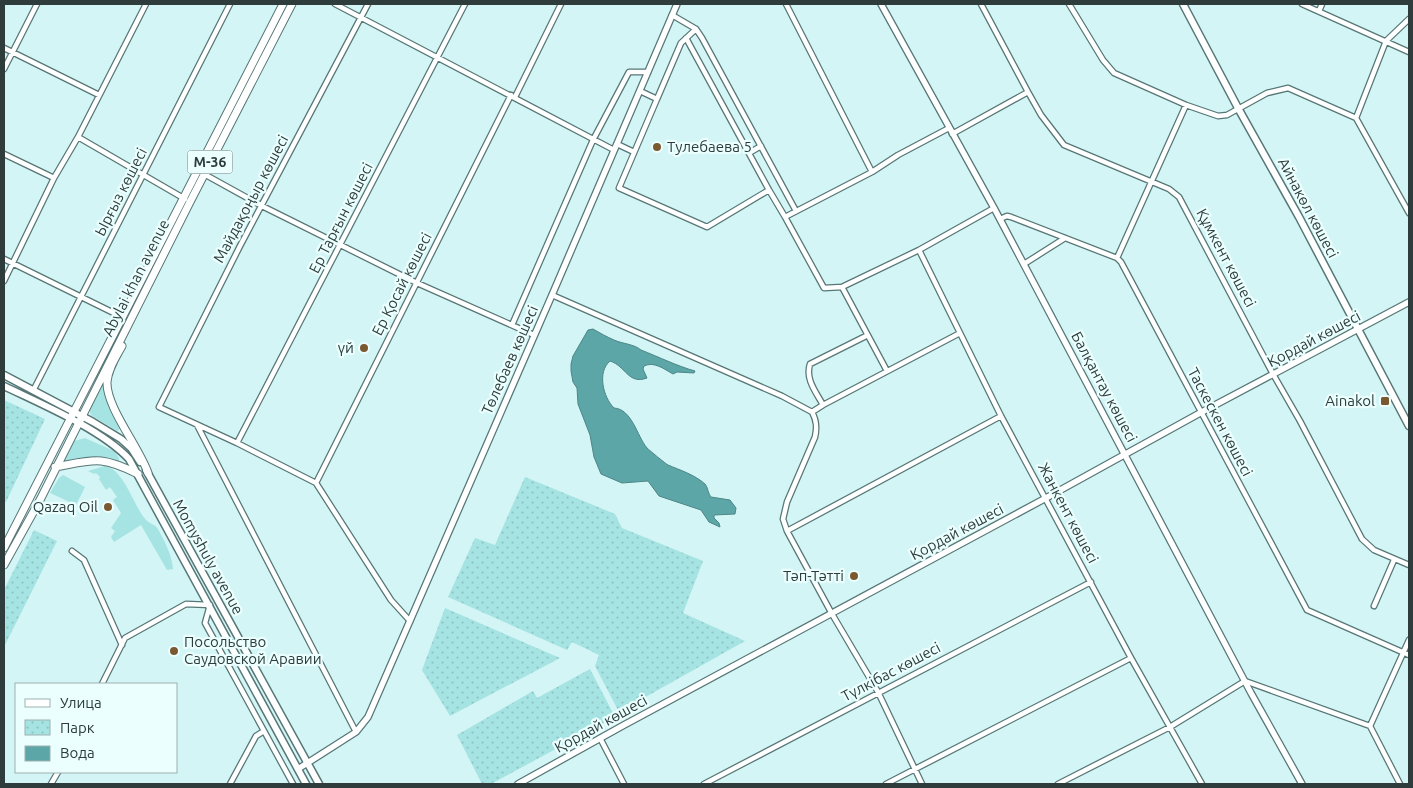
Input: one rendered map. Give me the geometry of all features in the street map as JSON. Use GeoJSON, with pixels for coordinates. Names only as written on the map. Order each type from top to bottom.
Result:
{"type":"FeatureCollection","features":[{"type":"Feature","properties":{"kind":"main road","name":"Abylai khan avenue"},"geometry":{"type":"LineString","coordinates":[[4,565],[55,467],[122,317],[186,199],[284,4]]}},
{"type":"Feature","properties":{"kind":"main road","name":"Abylai khan avenue"},"geometry":{"type":"LineString","coordinates":[[78,413],[152,278],[186,199],[204,174],[292,4]]}},
{"type":"Feature","properties":{"kind":"main road","name":"Айнакөл көшесі"},"geometry":{"type":"LineString","coordinates":[[1183,4],[1299,217],[1409,426]]}},
{"type":"Feature","properties":{"kind":"main road"},"geometry":{"type":"LineString","coordinates":[[129,320],[122,346],[109,373],[108,388],[112,401],[143,459],[148,473]]}},
{"type":"Feature","properties":{"kind":"main road","name":"Momyshuly avenue"},"geometry":{"type":"LineString","coordinates":[[4,375],[78,413],[131,448],[148,473],[319,784]]}},
{"type":"Feature","properties":{"kind":"main road","name":"Momyshuly avenue"},"geometry":{"type":"LineString","coordinates":[[4,386],[74,422],[119,449],[128,459],[210,605],[306,784]]}},
{"type":"Feature","properties":{"kind":"main road","name":"Abylai khan avenue"},"geometry":{"type":"LineString","coordinates":[[4,548],[74,422]]}},
{"type":"Feature","properties":{"kind":"main road"},"geometry":{"type":"LineString","coordinates":[[55,467],[91,460],[106,460],[138,474]]}},
{"type":"Feature","properties":{"kind":"street"},"geometry":{"type":"LineString","coordinates":[[4,69],[37,4]]}},
{"type":"Feature","properties":{"kind":"street"},"geometry":{"type":"LineString","coordinates":[[4,281],[54,178],[78,137],[146,4]]}},
{"type":"Feature","properties":{"kind":"street","name":"Ырғыз көшесі"},"geometry":{"type":"LineString","coordinates":[[33,391],[230,4]]}},
{"type":"Feature","properties":{"kind":"street"},"geometry":{"type":"LineString","coordinates":[[335,4],[614,150]]}},
{"type":"Feature","properties":{"kind":"street","name":"Майдақоңыр көшесі"},"geometry":{"type":"LineString","coordinates":[[196,424],[159,407],[240,246],[368,4]]}},
{"type":"Feature","properties":{"kind":"street","name":"Ер Тарғын көшесі"},"geometry":{"type":"LineString","coordinates":[[238,443],[465,4]]}},
{"type":"Feature","properties":{"kind":"street","name":"Ер Қосай көшесі"},"geometry":{"type":"LineString","coordinates":[[316,483],[561,4]]}},
{"type":"Feature","properties":{"kind":"street","name":"Төлебаев көшесі"},"geometry":{"type":"LineString","coordinates":[[356,732],[368,717],[377,700],[677,4]]}},
{"type":"Feature","properties":{"kind":"street"},"geometry":{"type":"LineString","coordinates":[[786,4],[872,172]]}},
{"type":"Feature","properties":{"kind":"street","name":"Балқантау көшесі"},"geometry":{"type":"LineString","coordinates":[[881,4],[1000,219],[1245,681],[1302,784]]}},
{"type":"Feature","properties":{"kind":"street","name":"Құмкент көшесі"},"geometry":{"type":"LineString","coordinates":[[981,4],[1041,115],[1064,145],[1169,189],[1179,197],[1362,539],[1374,550],[1409,566]]}},
{"type":"Feature","properties":{"kind":"street"},"geometry":{"type":"LineString","coordinates":[[1069,4],[1103,60],[1114,72],[1186,105],[1218,116],[1227,115],[1267,93],[1288,88],[1356,118],[1409,213]]}},
{"type":"Feature","properties":{"kind":"street"},"geometry":{"type":"LineString","coordinates":[[1302,4],[1409,52]]}},
{"type":"Feature","properties":{"kind":"street"},"geometry":{"type":"LineString","coordinates":[[1319,11],[1322,4]]}},
{"type":"Feature","properties":{"kind":"street"},"geometry":{"type":"LineString","coordinates":[[672,15],[696,29],[702,38],[796,211]]}},
{"type":"Feature","properties":{"kind":"street"},"geometry":{"type":"LineString","coordinates":[[1356,118],[1386,41],[1409,19]]}},
{"type":"Feature","properties":{"kind":"street"},"geometry":{"type":"LineString","coordinates":[[696,29],[681,43],[619,188],[707,227],[769,190]]}},
{"type":"Feature","properties":{"kind":"street"},"geometry":{"type":"LineString","coordinates":[[686,38],[824,288],[842,287],[919,250],[994,208]]}},
{"type":"Feature","properties":{"kind":"street"},"geometry":{"type":"LineString","coordinates":[[4,48],[99,95]]}},
{"type":"Feature","properties":{"kind":"street"},"geometry":{"type":"LineString","coordinates":[[512,325],[594,140],[629,72],[648,72]]}},
{"type":"Feature","properties":{"kind":"street"},"geometry":{"type":"LineString","coordinates":[[640,91],[657,99]]}},
{"type":"Feature","properties":{"kind":"street"},"geometry":{"type":"LineString","coordinates":[[952,134],[1028,92]]}},
{"type":"Feature","properties":{"kind":"street"},"geometry":{"type":"LineString","coordinates":[[1000,219],[1007,216],[1117,258],[1186,105]]}},
{"type":"Feature","properties":{"kind":"street"},"geometry":{"type":"LineString","coordinates":[[785,217],[872,172],[898,155],[949,128]]}},
{"type":"Feature","properties":{"kind":"street"},"geometry":{"type":"LineString","coordinates":[[78,137],[186,199]]}},
{"type":"Feature","properties":{"kind":"street"},"geometry":{"type":"LineString","coordinates":[[617,144],[634,152]]}},
{"type":"Feature","properties":{"kind":"street"},"geometry":{"type":"LineString","coordinates":[[749,154],[761,146]]}},
{"type":"Feature","properties":{"kind":"street"},"geometry":{"type":"LineString","coordinates":[[4,154],[54,178]]}},
{"type":"Feature","properties":{"kind":"street"},"geometry":{"type":"LineString","coordinates":[[204,174],[262,206],[342,244],[417,283],[534,335]]}},
{"type":"Feature","properties":{"kind":"street"},"geometry":{"type":"LineString","coordinates":[[1024,264],[1065,238]]}},
{"type":"Feature","properties":{"kind":"street","name":"Жанкент көшесі"},"geometry":{"type":"LineString","coordinates":[[919,250],[1001,416],[1131,658],[1202,784]]}},
{"type":"Feature","properties":{"kind":"street","name":"Таскескен көшесі"},"geometry":{"type":"LineString","coordinates":[[1117,258],[1121,262],[1308,610],[1407,654]]}},
{"type":"Feature","properties":{"kind":"street"},"geometry":{"type":"LineString","coordinates":[[4,259],[122,317]]}},
{"type":"Feature","properties":{"kind":"street"},"geometry":{"type":"LineString","coordinates":[[842,287],[886,371]]}},
{"type":"Feature","properties":{"kind":"street"},"geometry":{"type":"LineString","coordinates":[[552,296],[782,396],[812,412],[817,426],[815,437],[787,502],[783,519],[787,531],[832,614],[878,692],[922,784]]}},
{"type":"Feature","properties":{"kind":"street","name":"Қордай көшесі"},"geometry":{"type":"LineString","coordinates":[[518,784],[1126,455],[1200,412],[1409,302]]}},
{"type":"Feature","properties":{"kind":"street"},"geometry":{"type":"LineString","coordinates":[[812,412],[960,333]]}},
{"type":"Feature","properties":{"kind":"street"},"geometry":{"type":"LineString","coordinates":[[823,405],[809,379],[810,364],[866,336]]}},
{"type":"Feature","properties":{"kind":"street"},"geometry":{"type":"LineString","coordinates":[[787,531],[1001,416]]}},
{"type":"Feature","properties":{"kind":"street"},"geometry":{"type":"LineString","coordinates":[[196,424],[316,483],[391,600],[410,621]]}},
{"type":"Feature","properties":{"kind":"street"},"geometry":{"type":"LineString","coordinates":[[196,424],[356,732],[298,769]]}},
{"type":"Feature","properties":{"kind":"street"},"geometry":{"type":"LineString","coordinates":[[72,551],[84,560],[122,645]]}},
{"type":"Feature","properties":{"kind":"street"},"geometry":{"type":"LineString","coordinates":[[1374,606],[1394,560]]}},
{"type":"Feature","properties":{"kind":"street","name":"Түлкібас көшесі"},"geometry":{"type":"LineString","coordinates":[[704,784],[1091,582]]}},
{"type":"Feature","properties":{"kind":"street"},"geometry":{"type":"LineString","coordinates":[[103,683],[125,638],[186,604],[210,605],[205,623],[293,784]]}},
{"type":"Feature","properties":{"kind":"street"},"geometry":{"type":"LineString","coordinates":[[1370,726],[1407,654],[1409,640]]}},
{"type":"Feature","properties":{"kind":"street"},"geometry":{"type":"LineString","coordinates":[[886,784],[1131,658]]}},
{"type":"Feature","properties":{"kind":"street"},"geometry":{"type":"LineString","coordinates":[[1058,784],[1170,727],[1245,681],[1370,726],[1400,784]]}},
{"type":"Feature","properties":{"kind":"street"},"geometry":{"type":"LineString","coordinates":[[230,784],[256,736],[264,731]]}},
{"type":"Feature","properties":{"kind":"street"},"geometry":{"type":"LineString","coordinates":[[600,738],[624,784]]}},
{"type":"Feature","properties":{"kind":"street"},"geometry":{"type":"LineString","coordinates":[[51,784],[57,773]]}},
{"type":"Feature","properties":{"kind":"green space"},"geometry":{"type":"Polygon","coordinates":[[[104,377],[106,397],[121,428],[117,431],[91,415],[89,408],[104,377]]]}},
{"type":"Feature","properties":{"kind":"green space"},"geometry":{"type":"Polygon","coordinates":[[[4,400],[45,419],[6,502],[4,501],[4,400]]]}},
{"type":"Feature","properties":{"kind":"green space"},"geometry":{"type":"Polygon","coordinates":[[[85,438],[114,451],[119,458],[119,462],[98,457],[64,462],[64,458],[74,441],[85,438]]]}},
{"type":"Feature","properties":{"kind":"green space"},"geometry":{"type":"Polygon","coordinates":[[[105,466],[118,474],[146,520],[158,529],[170,554],[173,569],[167,570],[141,525],[114,542],[111,537],[115,531],[111,528],[121,513],[113,500],[117,497],[110,487],[106,490],[96,473],[88,471],[105,466]]]}},
{"type":"Feature","properties":{"kind":"green space"},"geometry":{"type":"Polygon","coordinates":[[[63,475],[85,487],[76,505],[50,493],[63,475]]]}},
{"type":"Feature","properties":{"kind":"green space"},"geometry":{"type":"Polygon","coordinates":[[[525,477],[615,514],[622,528],[703,561],[683,613],[745,641],[619,712],[595,666],[599,655],[572,642],[567,650],[448,597],[475,538],[495,545],[525,477]]]}},
{"type":"Feature","properties":{"kind":"green space"},"geometry":{"type":"Polygon","coordinates":[[[34,530],[57,541],[4,647],[4,590],[34,530]]]}},
{"type":"Feature","properties":{"kind":"green space"},"geometry":{"type":"Polygon","coordinates":[[[445,608],[560,658],[450,716],[422,670],[445,608]]]}},
{"type":"Feature","properties":{"kind":"green space"},"geometry":{"type":"Polygon","coordinates":[[[590,669],[615,717],[491,784],[482,784],[457,735],[533,691],[537,698],[590,669]]]}},
{"type":"Feature","properties":{"kind":"water"},"geometry":{"type":"Polygon","coordinates":[[[593,329],[614,340],[635,346],[695,371],[694,373],[677,372],[673,374],[651,364],[644,366],[643,369],[647,378],[635,379],[610,361],[604,371],[604,391],[614,408],[625,413],[630,418],[647,448],[668,465],[701,481],[706,485],[711,497],[730,500],[736,508],[735,514],[714,515],[720,527],[709,522],[701,510],[659,496],[648,481],[622,483],[601,474],[594,457],[590,435],[578,404],[577,388],[573,382],[571,371],[573,356],[588,330],[593,329]]]}},
{"type":"Feature","properties":{"kind":"place","name":"Тулебаева 5"},"geometry":{"type":"Point","coordinates":[657,147]}},
{"type":"Feature","properties":{"kind":"place","name":"үй"},"geometry":{"type":"Point","coordinates":[364,348]}},
{"type":"Feature","properties":{"kind":"place","name":"Ainakol"},"geometry":{"type":"Point","coordinates":[1385,401]}},
{"type":"Feature","properties":{"kind":"place","name":"Qazaq Oil"},"geometry":{"type":"Point","coordinates":[108,507]}},
{"type":"Feature","properties":{"kind":"place","name":"Тәп-Тәтті"},"geometry":{"type":"Point","coordinates":[854,576]}},
{"type":"Feature","properties":{"kind":"place","name":"Посольство Саудовской Аравии"},"geometry":{"type":"Point","coordinates":[174,651]}}]}
